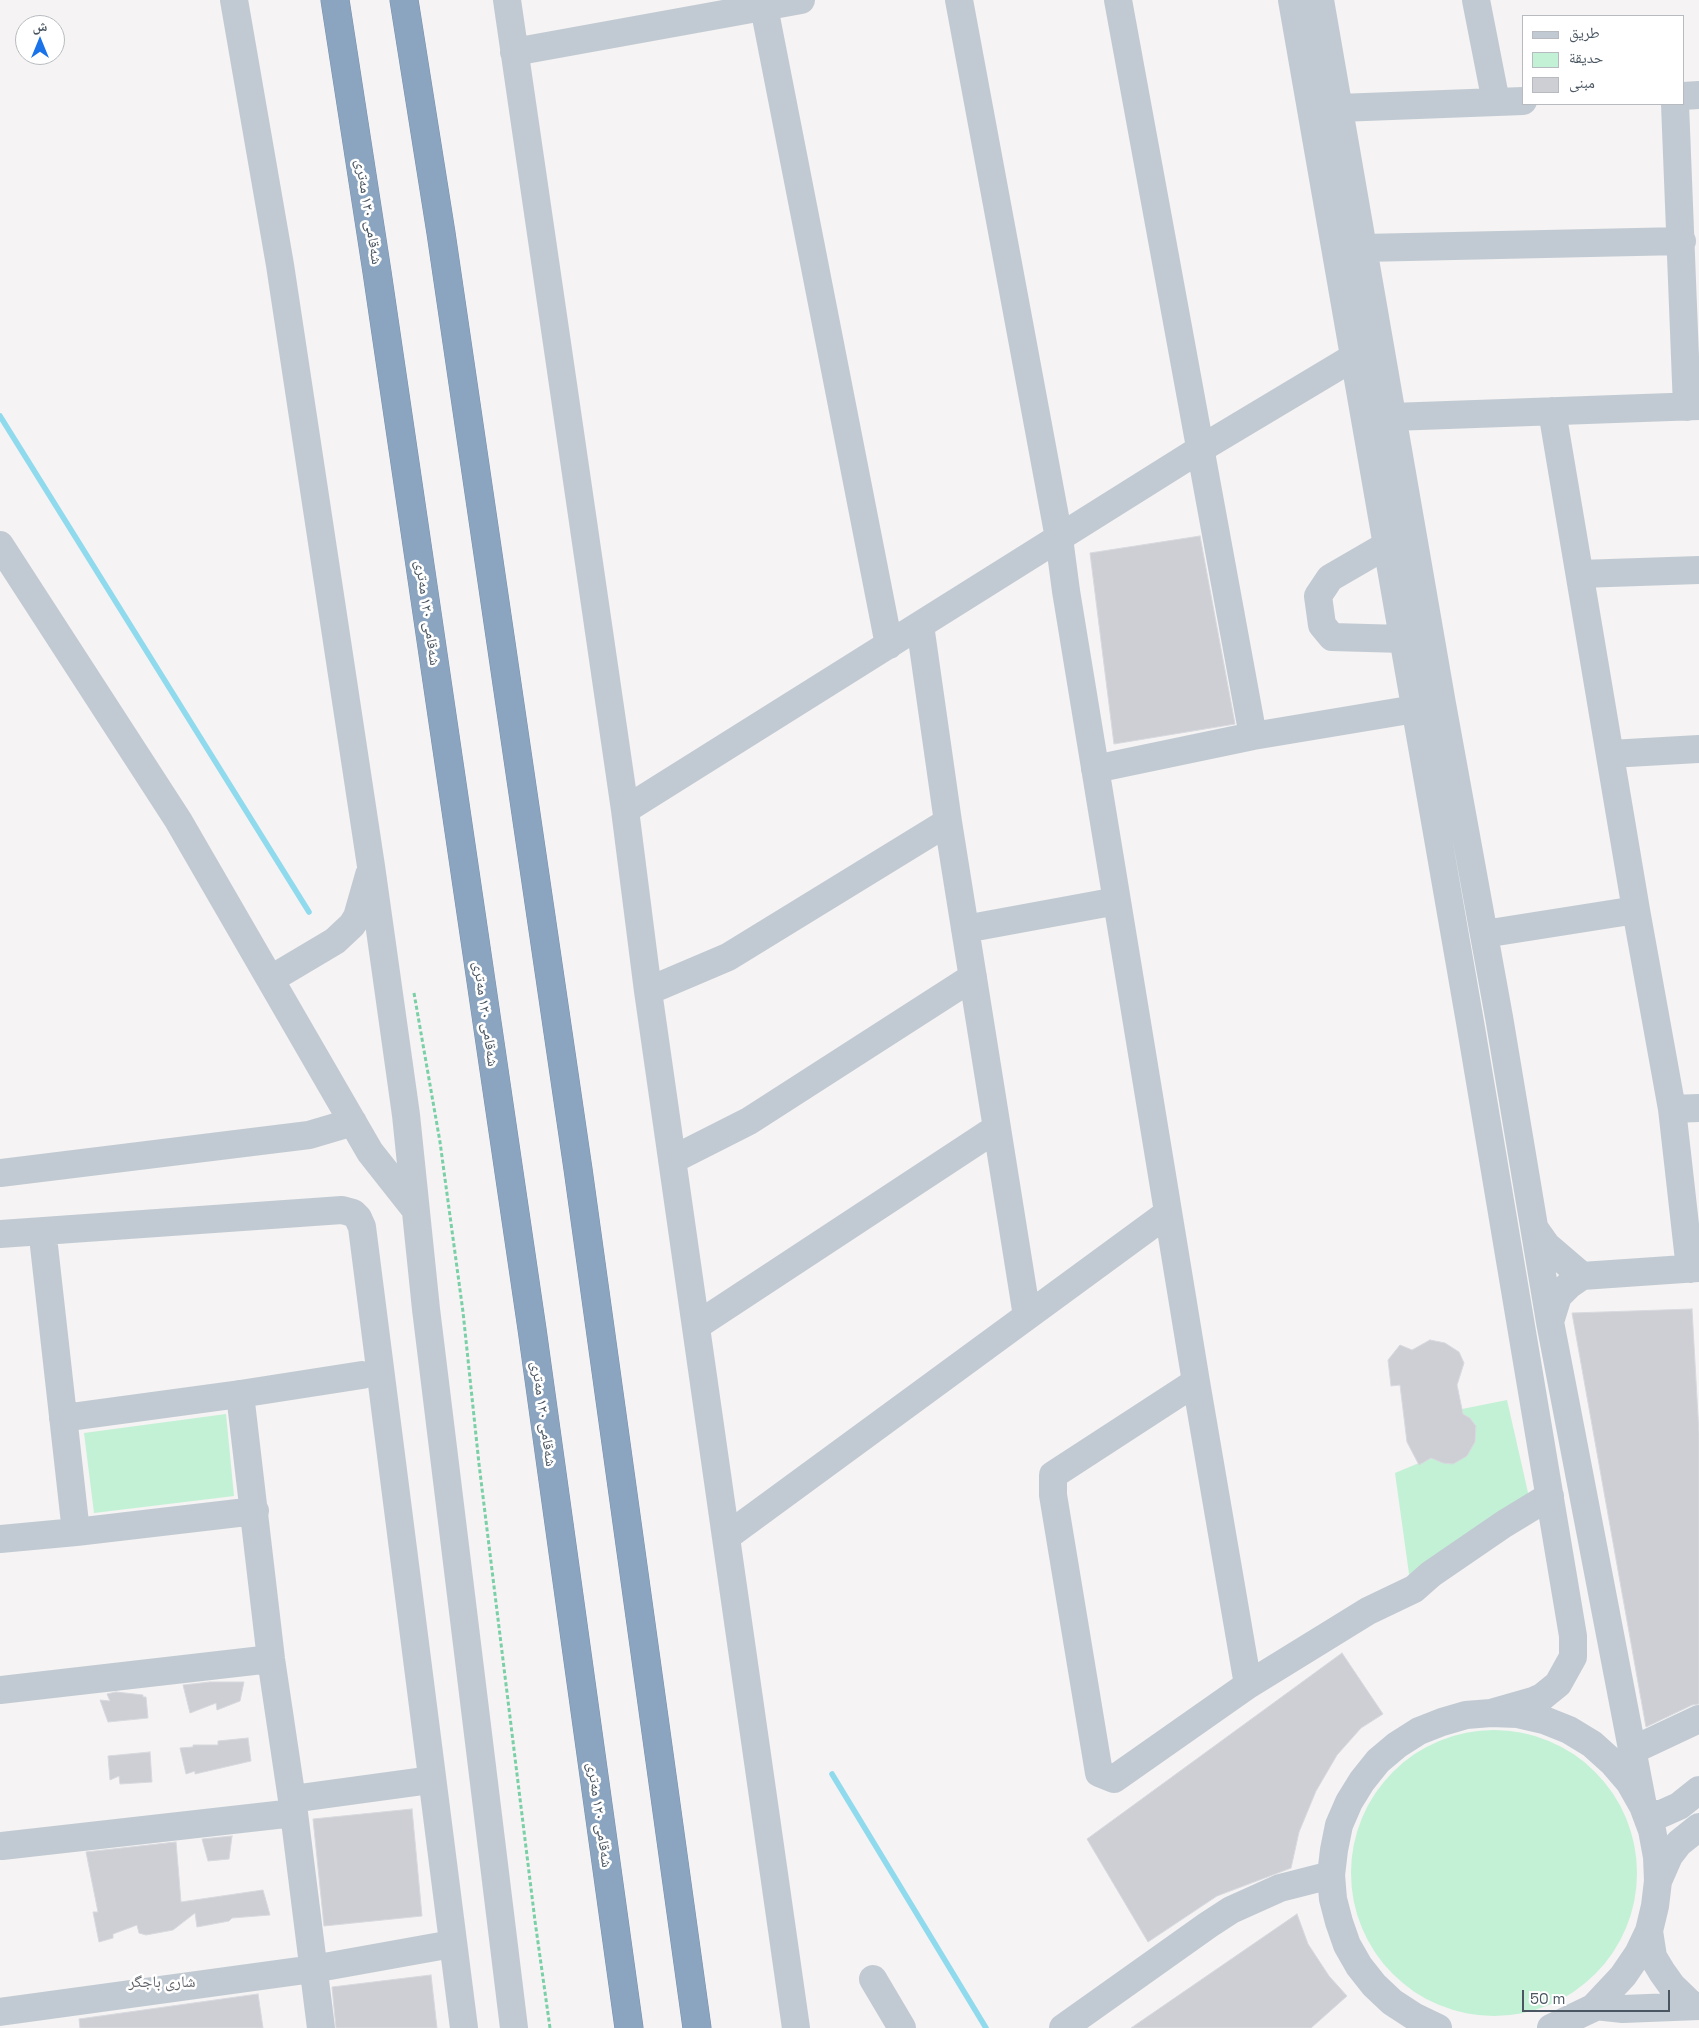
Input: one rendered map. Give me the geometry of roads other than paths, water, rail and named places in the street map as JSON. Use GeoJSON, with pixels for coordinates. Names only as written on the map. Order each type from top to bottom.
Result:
{"type":"FeatureCollection","features":[{"type":"Feature","properties":{"kind":"highway","name":"شەقامی ١٢٠ مەتری"},"geometry":{"type":"LineString","coordinates":[[335,0],[377,272],[530,1319],[629,2028]]}},
{"type":"Feature","properties":{"kind":"highway"},"geometry":{"type":"LineString","coordinates":[[404,0],[441,233],[576,1159],[697,2028]]}},
{"type":"Feature","properties":{"kind":"street"},"geometry":{"type":"LineString","coordinates":[[234,0],[280,265],[371,866],[406,1115],[450,1512],[514,2028]]}},
{"type":"Feature","properties":{"kind":"street"},"geometry":{"type":"LineString","coordinates":[[507,0],[625,810],[648,991],[796,2028]]}},
{"type":"Feature","properties":{"kind":"street"},"geometry":{"type":"LineString","coordinates":[[514,52],[801,0]]}},
{"type":"Feature","properties":{"kind":"street"},"geometry":{"type":"LineString","coordinates":[[959,0],[1059,538],[1066,591],[1168,1213],[1248,1685]]}},
{"type":"Feature","properties":{"kind":"street"},"geometry":{"type":"LineString","coordinates":[[1118,0],[1202,448],[1253,736]]}},
{"type":"Feature","properties":{"kind":"street"},"geometry":{"type":"LineString","coordinates":[[1292,0],[1470,1022],[1574,1646],[1573,1657],[1569,1667],[1558,1684],[1550,1691],[1533,1701],[1491,1713]]}},
{"type":"Feature","properties":{"kind":"street"},"geometry":{"type":"LineString","coordinates":[[1320,0],[1499,1017],[1550,1322],[1644,1810]]}},
{"type":"Feature","properties":{"kind":"street"},"geometry":{"type":"LineString","coordinates":[[1339,108],[1510,101],[1476,0]]}},
{"type":"Feature","properties":{"kind":"street"},"geometry":{"type":"LineString","coordinates":[[764,7],[889,645]]}},
{"type":"Feature","properties":{"kind":"street"},"geometry":{"type":"LineString","coordinates":[[1684,96],[1699,94]]}},
{"type":"Feature","properties":{"kind":"street"},"geometry":{"type":"LineString","coordinates":[[1392,417],[1693,407],[1675,105]]}},
{"type":"Feature","properties":{"kind":"street"},"geometry":{"type":"LineString","coordinates":[[1363,248],[1682,241]]}},
{"type":"Feature","properties":{"kind":"street"},"geometry":{"type":"LineString","coordinates":[[625,810],[1202,448],[1354,357]]}},
{"type":"Feature","properties":{"kind":"street"},"geometry":{"type":"LineString","coordinates":[[1550,1322],[1558,1296],[1582,1276],[1695,1268],[1672,1109],[1636,910],[1552,411]]}},
{"type":"Feature","properties":{"kind":"street"},"geometry":{"type":"LineString","coordinates":[[0,545],[178,820],[370,1152],[416,1210]]}},
{"type":"Feature","properties":{"kind":"street"},"geometry":{"type":"LineString","coordinates":[[1387,545],[1330,578],[1318,596],[1322,625],[1332,637],[1403,639]]}},
{"type":"Feature","properties":{"kind":"street"},"geometry":{"type":"LineString","coordinates":[[1580,574],[1699,570]]}},
{"type":"Feature","properties":{"kind":"street"},"geometry":{"type":"LineString","coordinates":[[920,625],[948,822],[1027,1316]]}},
{"type":"Feature","properties":{"kind":"street"},"geometry":{"type":"LineString","coordinates":[[1095,768],[1253,736],[1415,709]]}},
{"type":"Feature","properties":{"kind":"street"},"geometry":{"type":"LineString","coordinates":[[1610,754],[1699,749]]}},
{"type":"Feature","properties":{"kind":"street"},"geometry":{"type":"LineString","coordinates":[[648,991],[728,957],[948,822]]}},
{"type":"Feature","properties":{"kind":"street"},"geometry":{"type":"LineString","coordinates":[[271,979],[335,941],[352,925],[357,917],[371,866]]}},
{"type":"Feature","properties":{"kind":"street"},"geometry":{"type":"LineString","coordinates":[[965,929],[1117,901]]}},
{"type":"Feature","properties":{"kind":"street"},"geometry":{"type":"LineString","coordinates":[[1484,934],[1636,910]]}},
{"type":"Feature","properties":{"kind":"street"},"geometry":{"type":"LineString","coordinates":[[672,1160],[749,1121],[973,977]]}},
{"type":"Feature","properties":{"kind":"street"},"geometry":{"type":"LineString","coordinates":[[1470,1022],[1499,1017]]}},
{"type":"Feature","properties":{"kind":"street"},"geometry":{"type":"LineString","coordinates":[[1672,1109],[1699,1108]]}},
{"type":"Feature","properties":{"kind":"street"},"geometry":{"type":"LineString","coordinates":[[0,1173],[309,1135],[353,1122]]}},
{"type":"Feature","properties":{"kind":"street"},"geometry":{"type":"LineString","coordinates":[[696,1326],[997,1128]]}},
{"type":"Feature","properties":{"kind":"street"},"geometry":{"type":"LineString","coordinates":[[0,1234],[342,1210],[353,1213],[358,1218],[362,1227],[464,2028]]}},
{"type":"Feature","properties":{"kind":"street"},"geometry":{"type":"LineString","coordinates":[[726,1537],[1168,1213]]}},
{"type":"Feature","properties":{"kind":"street"},"geometry":{"type":"LineString","coordinates":[[1535,1229],[1547,1246],[1582,1276]]}},
{"type":"Feature","properties":{"kind":"street"},"geometry":{"type":"LineString","coordinates":[[44,1246],[76,1532]]}},
{"type":"Feature","properties":{"kind":"street"},"geometry":{"type":"LineString","coordinates":[[63,1418],[362,1375]]}},
{"type":"Feature","properties":{"kind":"street"},"geometry":{"type":"LineString","coordinates":[[1196,1382],[1053,1475],[1053,1495],[1099,1773],[1114,1779],[1248,1685],[1368,1611],[1414,1589],[1431,1574],[1504,1524],[1550,1496]]}},
{"type":"Feature","properties":{"kind":"street"},"geometry":{"type":"LineString","coordinates":[[240,1394],[271,1659],[293,1806],[321,2028]]}},
{"type":"Feature","properties":{"kind":"street"},"geometry":{"type":"LineString","coordinates":[[0,1539],[254,1511]]}},
{"type":"Feature","properties":{"kind":"street"},"geometry":{"type":"LineString","coordinates":[[1574,1646],[1580,1651],[1594,1653],[1608,1648],[1613,1642]]}},
{"type":"Feature","properties":{"kind":"street"},"geometry":{"type":"LineString","coordinates":[[0,1690],[271,1659]]}},
{"type":"Feature","properties":{"kind":"street"},"geometry":{"type":"LineString","coordinates":[[1428,2024],[1386,1996],[1374,1985],[1359,1966],[1347,1945],[1338,1922],[1333,1899],[1331,1875],[1339,1825],[1349,1802],[1358,1788],[1378,1761],[1398,1745],[1426,1728],[1466,1715],[1491,1713],[1518,1714],[1544,1720],[1569,1730],[1585,1740],[1612,1762],[1630,1783],[1652,1830],[1657,1857],[1658,1881],[1656,1906],[1649,1931],[1638,1954],[1623,1976],[1580,2019]]}},
{"type":"Feature","properties":{"kind":"street"},"geometry":{"type":"LineString","coordinates":[[1633,1750],[1699,1719]]}},
{"type":"Feature","properties":{"kind":"street"},"geometry":{"type":"LineString","coordinates":[[2,1846],[293,1806],[431,1780]]}},
{"type":"Feature","properties":{"kind":"street"},"geometry":{"type":"LineString","coordinates":[[1644,1810],[1661,1814],[1679,1806],[1699,1790]]}},
{"type":"Feature","properties":{"kind":"street"},"geometry":{"type":"LineString","coordinates":[[1658,1881],[1669,1856],[1679,1843],[1699,1827]]}},
{"type":"Feature","properties":{"kind":"street"},"geometry":{"type":"LineString","coordinates":[[1063,2028],[1231,1910],[1280,1888],[1331,1875]]}},
{"type":"Feature","properties":{"kind":"street"},"geometry":{"type":"LineString","coordinates":[[1649,1931],[1653,1957],[1662,1972],[1672,1986],[1696,2006]]}},
{"type":"Feature","properties":{"kind":"street"},"geometry":{"type":"LineString","coordinates":[[0,2012],[313,1969],[452,1944]]}},
{"type":"Feature","properties":{"kind":"street"},"geometry":{"type":"LineString","coordinates":[[873,1979],[902,2028]]}},
{"type":"Feature","properties":{"kind":"street"},"geometry":{"type":"LineString","coordinates":[[1580,2019],[1623,2009],[1696,2006]]}},
{"type":"Feature","properties":{"kind":"waterway"},"geometry":{"type":"LineString","coordinates":[[0,416],[309,912]]}},
{"type":"Feature","properties":{"kind":"waterway"},"geometry":{"type":"LineString","coordinates":[[832,1774],[986,2028]]}},
{"type":"Feature","properties":{"kind":"district","name":"شاری باجگر"},"geometry":{"type":"Point","coordinates":[162,1983]}}]}
